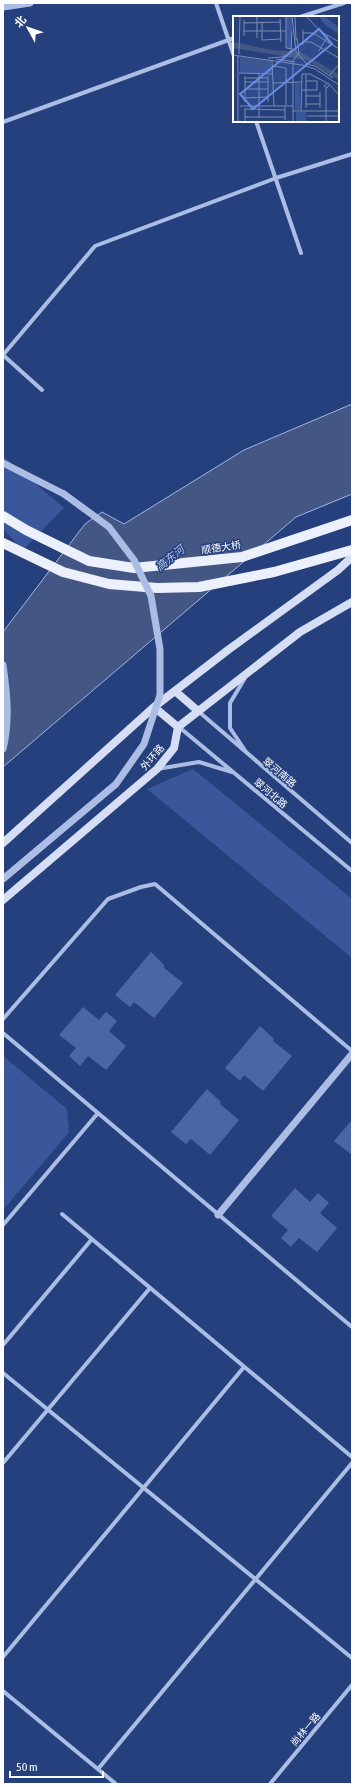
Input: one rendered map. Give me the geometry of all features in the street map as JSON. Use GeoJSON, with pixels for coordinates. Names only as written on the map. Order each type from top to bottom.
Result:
{"type":"FeatureCollection","features":[{"type":"Feature","properties":{"kind":"main road","name":"顺德大桥"},"geometry":{"type":"LineString","coordinates":[[3,516],[26,530],[88,561],[134,568],[242,557],[352,520]]}},
{"type":"Feature","properties":{"kind":"main road"},"geometry":{"type":"LineString","coordinates":[[3,543],[63,572],[109,584],[157,588],[199,587],[274,572],[352,550]]}},
{"type":"Feature","properties":{"kind":"main road"},"geometry":{"type":"LineString","coordinates":[[3,843],[154,707],[228,650],[338,570],[352,557]]}},
{"type":"Feature","properties":{"kind":"main road"},"geometry":{"type":"LineString","coordinates":[[154,707],[178,727],[300,632],[352,602]]}},
{"type":"Feature","properties":{"kind":"main road"},"geometry":{"type":"LineString","coordinates":[[175,691],[198,712]]}},
{"type":"Feature","properties":{"kind":"main road","name":"外环路"},"geometry":{"type":"LineString","coordinates":[[3,900],[157,769],[174,748],[178,727]]}},
{"type":"Feature","properties":{"kind":"street"},"geometry":{"type":"LineString","coordinates":[[3,7],[30,3]]}},
{"type":"Feature","properties":{"kind":"street"},"geometry":{"type":"LineString","coordinates":[[216,3],[233,53]]}},
{"type":"Feature","properties":{"kind":"street"},"geometry":{"type":"LineString","coordinates":[[303,16],[344,3]]}},
{"type":"Feature","properties":{"kind":"street"},"geometry":{"type":"LineString","coordinates":[[3,122],[233,38]]}},
{"type":"Feature","properties":{"kind":"street"},"geometry":{"type":"LineString","coordinates":[[256,122],[301,253]]}},
{"type":"Feature","properties":{"kind":"street"},"geometry":{"type":"LineString","coordinates":[[42,390],[3,355],[94,246],[276,178],[352,154]]}},
{"type":"Feature","properties":{"kind":"street"},"geometry":{"type":"LineString","coordinates":[[3,463],[70,498],[109,528],[134,560],[151,596],[160,649],[160,695],[144,744],[116,784],[3,879]]}},
{"type":"Feature","properties":{"kind":"street"},"geometry":{"type":"LineString","coordinates":[[3,665],[8,696],[6,738],[3,749]]}},
{"type":"Feature","properties":{"kind":"street"},"geometry":{"type":"LineString","coordinates":[[248,673],[230,703],[230,728],[250,757]]}},
{"type":"Feature","properties":{"kind":"street","name":"翠河南路"},"geometry":{"type":"LineString","coordinates":[[198,712],[352,843]]}},
{"type":"Feature","properties":{"kind":"street","name":"翠河北路"},"geometry":{"type":"LineString","coordinates":[[178,727],[352,871]]}},
{"type":"Feature","properties":{"kind":"street"},"geometry":{"type":"LineString","coordinates":[[157,769],[199,762],[235,773]]}},
{"type":"Feature","properties":{"kind":"street"},"geometry":{"type":"LineString","coordinates":[[3,1019],[108,899],[141,887],[155,884],[352,1053],[218,1215]]}},
{"type":"Feature","properties":{"kind":"street"},"geometry":{"type":"LineString","coordinates":[[3,1033],[352,1327]]}},
{"type":"Feature","properties":{"kind":"street"},"geometry":{"type":"LineString","coordinates":[[3,1225],[98,1113]]}},
{"type":"Feature","properties":{"kind":"street"},"geometry":{"type":"LineString","coordinates":[[62,1214],[352,1457]]}},
{"type":"Feature","properties":{"kind":"street"},"geometry":{"type":"LineString","coordinates":[[3,1345],[92,1240]]}},
{"type":"Feature","properties":{"kind":"street"},"geometry":{"type":"LineString","coordinates":[[3,1463],[150,1288]]}},
{"type":"Feature","properties":{"kind":"street"},"geometry":{"type":"LineString","coordinates":[[3,1657],[244,1367]]}},
{"type":"Feature","properties":{"kind":"street"},"geometry":{"type":"LineString","coordinates":[[3,1373],[352,1658]]}},
{"type":"Feature","properties":{"kind":"street"},"geometry":{"type":"LineString","coordinates":[[98,1769],[352,1463]]}},
{"type":"Feature","properties":{"kind":"street","name":"尚林一路"},"geometry":{"type":"LineString","coordinates":[[270,1784],[352,1685]]}},
{"type":"Feature","properties":{"kind":"street"},"geometry":{"type":"LineString","coordinates":[[3,1692],[116,1784]]}},
{"type":"Feature","properties":{"kind":"shaded area"},"geometry":{"type":"Polygon","coordinates":[[[3,456],[64,508],[23,550],[3,529],[3,456]]]}},
{"type":"Feature","properties":{"kind":"shaded area"},"geometry":{"type":"Polygon","coordinates":[[[193,769],[352,899],[352,958],[147,789],[193,769]]]}},
{"type":"Feature","properties":{"kind":"shaded area"},"geometry":{"type":"Polygon","coordinates":[[[3,1056],[67,1109],[69,1132],[3,1210],[3,1056]]]}},
{"type":"Feature","properties":{"kind":"water","name":"高东河"},"geometry":{"type":"Polygon","coordinates":[[[352,404],[352,494],[296,517],[3,767],[3,632],[85,524],[102,512],[124,524],[244,450],[352,404]]]}},
{"type":"Feature","properties":{"kind":"building"},"geometry":{"type":"Polygon","coordinates":[[[151,952],[165,966],[163,967],[183,983],[154,1018],[134,1002],[130,1007],[115,995],[151,952]]]}},
{"type":"Feature","properties":{"kind":"building"},"geometry":{"type":"Polygon","coordinates":[[[83,1007],[99,1020],[106,1012],[117,1021],[109,1031],[126,1046],[106,1070],[88,1056],[80,1066],[69,1056],[76,1048],[59,1035],[83,1007]]]}},
{"type":"Feature","properties":{"kind":"building"},"geometry":{"type":"Polygon","coordinates":[[[260,1026],[274,1039],[273,1041],[292,1056],[263,1091],[244,1075],[240,1081],[225,1068],[260,1026]]]}},
{"type":"Feature","properties":{"kind":"building"},"geometry":{"type":"Polygon","coordinates":[[[207,1089],[221,1102],[220,1104],[239,1120],[210,1155],[191,1139],[186,1144],[171,1132],[207,1089]]]}},
{"type":"Feature","properties":{"kind":"building"},"geometry":{"type":"Polygon","coordinates":[[[352,1120],[352,1155],[334,1141],[352,1120]]]}},
{"type":"Feature","properties":{"kind":"building"},"geometry":{"type":"Polygon","coordinates":[[[295,1188],[310,1202],[318,1193],[329,1203],[320,1213],[337,1228],[317,1252],[299,1238],[291,1247],[281,1238],[288,1230],[271,1216],[295,1188]]]}}]}
